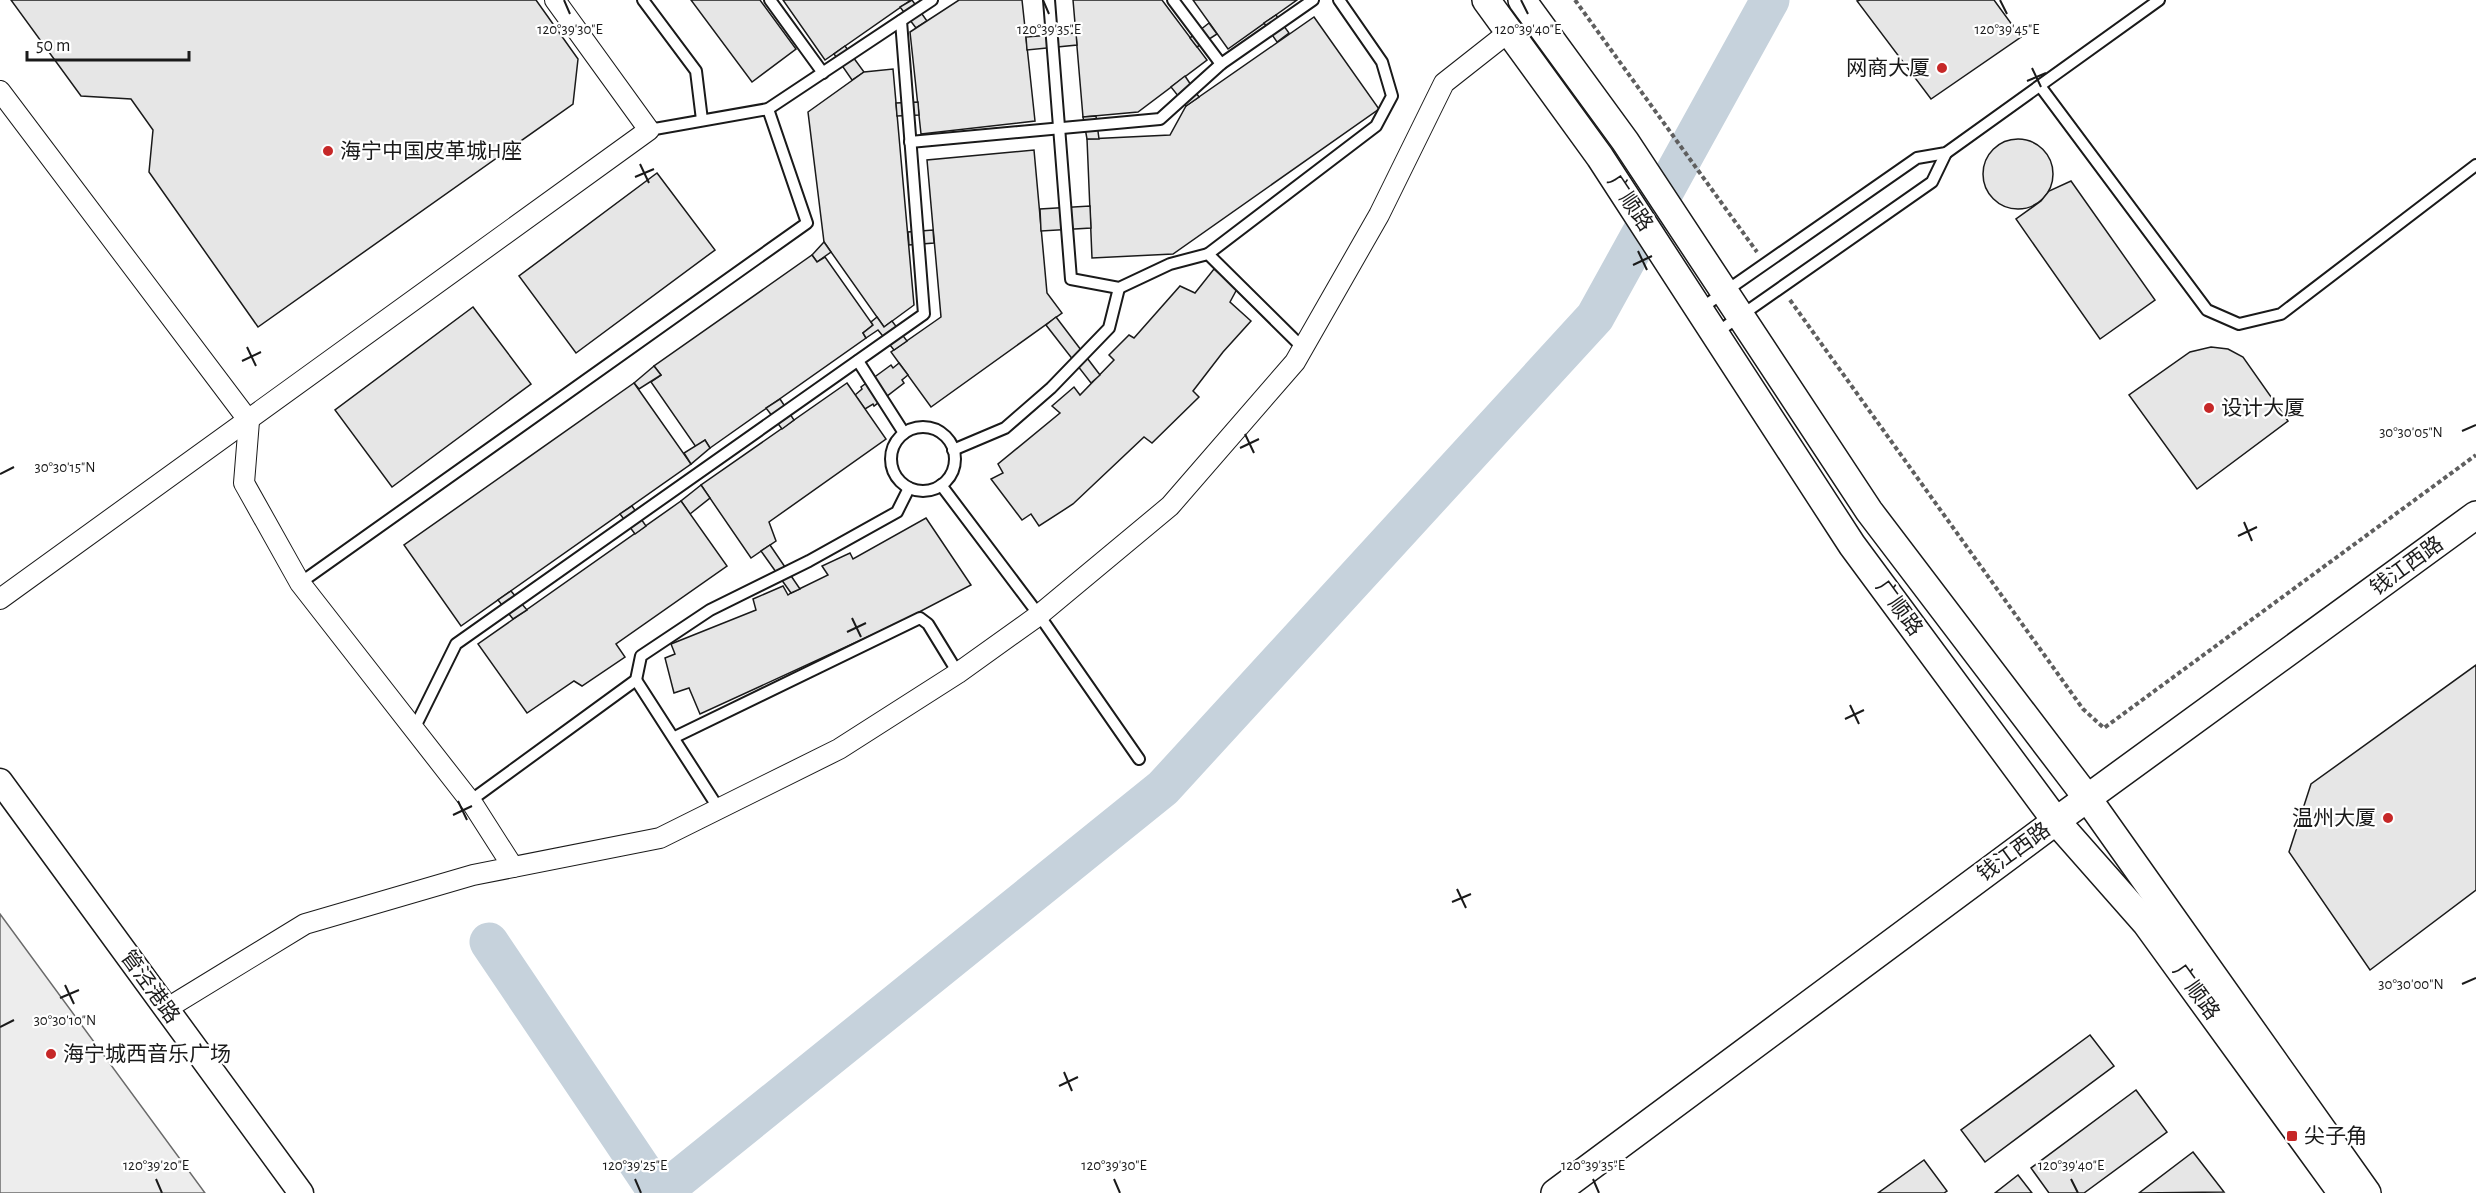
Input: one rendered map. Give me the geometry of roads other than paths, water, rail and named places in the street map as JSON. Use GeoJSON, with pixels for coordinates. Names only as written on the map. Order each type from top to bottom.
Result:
{"type":"FeatureCollection","features":[{"type":"Feature","properties":{"kind":"main road","name":"广顺路"},"geometry":{"type":"LineString","coordinates":[[1486,0],[1600,157],[1852,544],[2056,822],[2146,923],[2342,1193]]}},
{"type":"Feature","properties":{"kind":"main road","name":"广顺路"},"geometry":{"type":"LineString","coordinates":[[1522,0],[1625,141],[1707,262],[1869,511],[2088,799],[2367,1193]]}},
{"type":"Feature","properties":{"kind":"main road","name":"钱江西路"},"geometry":{"type":"LineString","coordinates":[[1555,1193],[2476,515]]}},
{"type":"Feature","properties":{"kind":"street"},"geometry":{"type":"LineString","coordinates":[[0,598],[249,421],[649,130],[555,0]]}},
{"type":"Feature","properties":{"kind":"street"},"geometry":{"type":"LineString","coordinates":[[166,1009],[305,924],[472,875],[660,838],[839,749],[958,673],[1039,615],[1170,506],[1295,362],[1379,215],[1444,83],[1510,31]]}},
{"type":"Feature","properties":{"kind":"street"},"geometry":{"type":"LineString","coordinates":[[0,91],[249,421],[244,483],[300,583],[470,801],[513,867]]}},
{"type":"Feature","properties":{"kind":"street","name":"管泾港路"},"geometry":{"type":"LineString","coordinates":[[0,781],[301,1193]]}},
{"type":"Feature","properties":{"kind":"lane"},"geometry":{"type":"LineString","coordinates":[[643,0],[696,71],[702,120]]}},
{"type":"Feature","properties":{"kind":"lane"},"geometry":{"type":"LineString","coordinates":[[770,0],[823,73]]}},
{"type":"Feature","properties":{"kind":"lane"},"geometry":{"type":"LineString","coordinates":[[649,130],[768,108],[932,0]]}},
{"type":"Feature","properties":{"kind":"lane"},"geometry":{"type":"LineString","coordinates":[[1049,0],[1071,279],[1119,288],[1170,264],[1208,254],[1376,126],[1392,96],[1382,62],[1339,0]]}},
{"type":"Feature","properties":{"kind":"lane"},"geometry":{"type":"LineString","coordinates":[[1173,0],[1221,64]]}},
{"type":"Feature","properties":{"kind":"lane"},"geometry":{"type":"LineString","coordinates":[[910,142],[1160,119],[1221,64],[1313,0]]}},
{"type":"Feature","properties":{"kind":"lane"},"geometry":{"type":"LineString","coordinates":[[1700,309],[1917,158],[1946,153],[2159,0]]}},
{"type":"Feature","properties":{"kind":"lane"},"geometry":{"type":"LineString","coordinates":[[414,729],[456,644],[924,314],[901,21]]}},
{"type":"Feature","properties":{"kind":"lane"},"geometry":{"type":"LineString","coordinates":[[2040,86],[2207,310],[2239,324],[2281,314],[2476,165]]}},
{"type":"Feature","properties":{"kind":"lane"},"geometry":{"type":"LineString","coordinates":[[300,583],[807,223],[768,108]]}},
{"type":"Feature","properties":{"kind":"lane"},"geometry":{"type":"LineString","coordinates":[[1716,333],[1932,182],[1946,153]]}},
{"type":"Feature","properties":{"kind":"lane"},"geometry":{"type":"LineString","coordinates":[[1208,254],[1303,348]]}},
{"type":"Feature","properties":{"kind":"lane"},"geometry":{"type":"LineString","coordinates":[[953,450],[1005,428],[1051,388],[1109,328],[1119,288]]}},
{"type":"Feature","properties":{"kind":"lane"},"geometry":{"type":"LineString","coordinates":[[858,361],[904,433]]}},
{"type":"Feature","properties":{"kind":"lane"},"geometry":{"type":"LineString","coordinates":[[913,428],[933,429],[949,441],[953,450],[953,470],[941,485],[931,490],[920,491],[909,488],[893,473],[891,451],[896,441],[913,428]]}},
{"type":"Feature","properties":{"kind":"lane"},"geometry":{"type":"LineString","coordinates":[[941,485],[1039,615],[1138,759]]}},
{"type":"Feature","properties":{"kind":"lane"},"geometry":{"type":"LineString","coordinates":[[470,801],[636,680],[642,656],[710,610],[810,561],[897,512],[909,488]]}},
{"type":"Feature","properties":{"kind":"lane"},"geometry":{"type":"LineString","coordinates":[[675,737],[920,618],[928,624],[958,673]]}},
{"type":"Feature","properties":{"kind":"lane"},"geometry":{"type":"LineString","coordinates":[[636,680],[675,737],[719,809]]}},
{"type":"Feature","properties":{"kind":"waterway"},"geometry":{"type":"LineString","coordinates":[[661,1193],[1163,788],[1595,317],[1770,0]]}},
{"type":"Feature","properties":{"kind":"waterway"},"geometry":{"type":"LineString","coordinates":[[489,942],[658,1193]]}},
{"type":"Feature","properties":{"kind":"place","name":"网商大厦"},"geometry":{"type":"Point","coordinates":[1942,68]}},
{"type":"Feature","properties":{"kind":"place","name":"海宁中国皮革城H座"},"geometry":{"type":"Point","coordinates":[328,151]}},
{"type":"Feature","properties":{"kind":"place","name":"设计大厦"},"geometry":{"type":"Point","coordinates":[2209,408]}},
{"type":"Feature","properties":{"kind":"place","name":"温州大厦"},"geometry":{"type":"Point","coordinates":[2388,818]}},
{"type":"Feature","properties":{"kind":"place","name":"海宁城西音乐广场"},"geometry":{"type":"Point","coordinates":[51,1054]}},
{"type":"Feature","properties":{"kind":"place","name":"尖子角"},"geometry":{"type":"Point","coordinates":[2292,1136]}}]}
